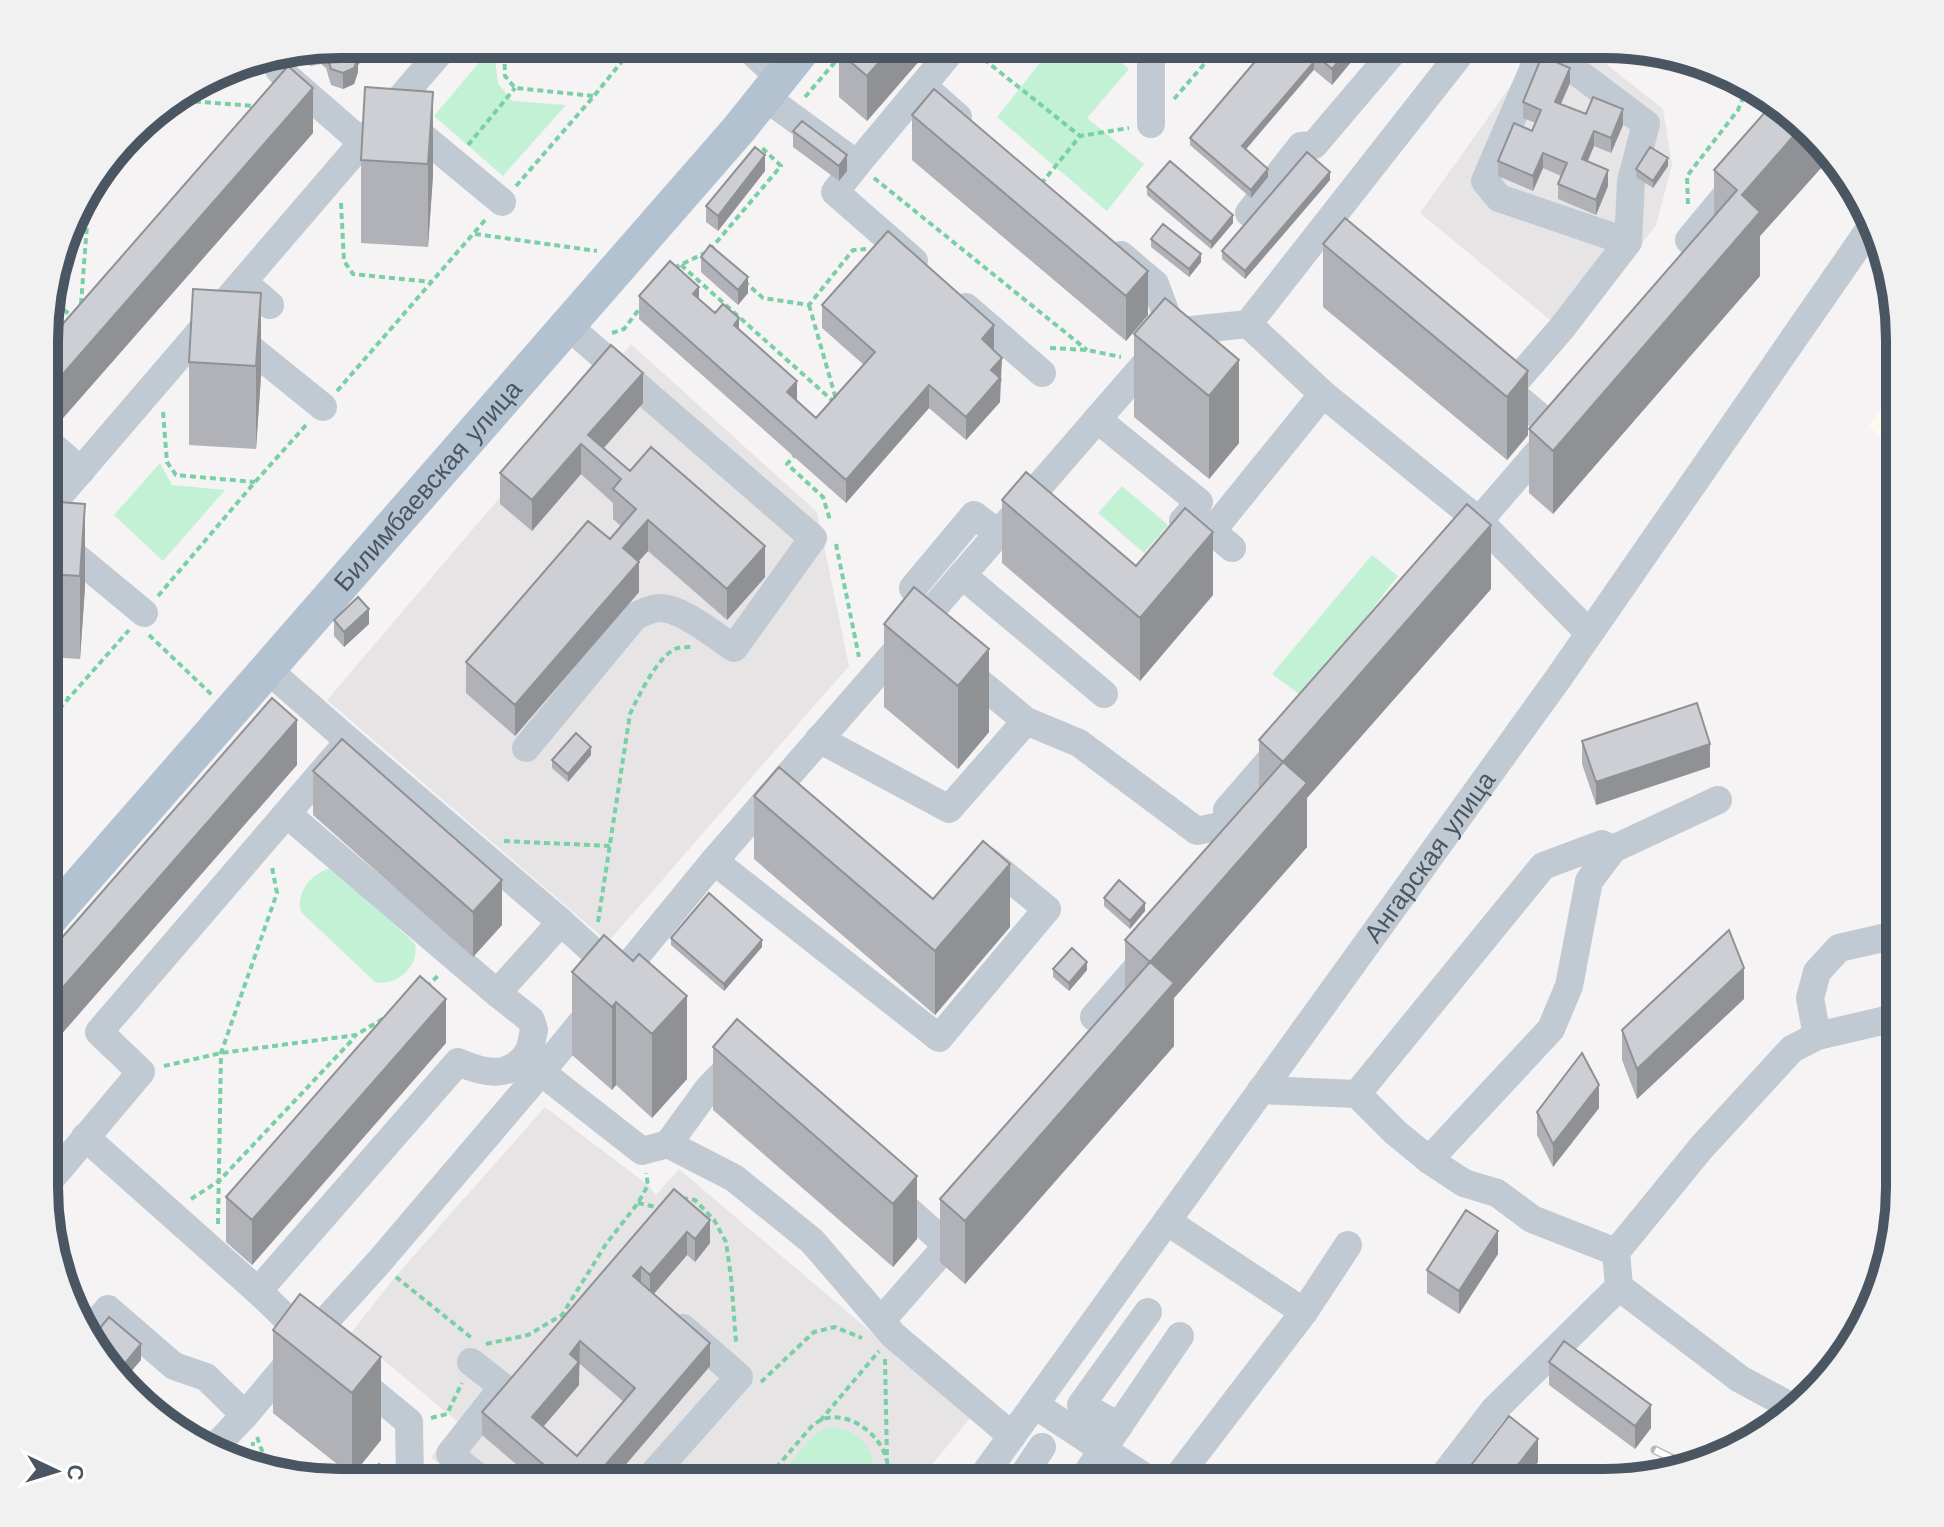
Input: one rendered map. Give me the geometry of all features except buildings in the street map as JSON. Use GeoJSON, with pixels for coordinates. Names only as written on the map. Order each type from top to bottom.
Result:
{"type":"FeatureCollection","features":[{"type":"Feature","properties":{"kind":"main road","name":"Билимбаевская улица"},"geometry":{"type":"LineString","coordinates":[[59,908],[267,669],[577,333],[778,97],[799,58]]}},
{"type":"Feature","properties":{"kind":"street"},"geometry":{"type":"LineString","coordinates":[[58,497],[435,58]]}},
{"type":"Feature","properties":{"kind":"street"},"geometry":{"type":"LineString","coordinates":[[753,58],[778,97],[857,164]]}},
{"type":"Feature","properties":{"kind":"street"},"geometry":{"type":"LineString","coordinates":[[953,58],[923,86],[835,192],[1042,373]]}},
{"type":"Feature","properties":{"kind":"street"},"geometry":{"type":"LineString","coordinates":[[1151,59],[1151,124]]}},
{"type":"Feature","properties":{"kind":"street"},"geometry":{"type":"LineString","coordinates":[[1249,213],[1301,146],[1314,145],[1387,59]]}},
{"type":"Feature","properties":{"kind":"street"},"geometry":{"type":"LineString","coordinates":[[221,1443],[250,1421],[309,1339],[379,1262],[536,1060],[629,984],[714,861],[1146,362],[1173,332],[1248,324],[1456,59]]}},
{"type":"Feature","properties":{"kind":"street"},"geometry":{"type":"LineString","coordinates":[[1541,59],[1535,65],[1485,181],[1499,198],[1628,242]]}},
{"type":"Feature","properties":{"kind":"street"},"geometry":{"type":"LineString","coordinates":[[1557,431],[1508,390],[1561,329],[1628,242],[1631,181],[1646,124],[1560,59]]}},
{"type":"Feature","properties":{"kind":"street"},"geometry":{"type":"LineString","coordinates":[[278,65],[292,82],[363,143]]}},
{"type":"Feature","properties":{"kind":"street"},"geometry":{"type":"LineString","coordinates":[[269,107],[292,82]]}},
{"type":"Feature","properties":{"kind":"street"},"geometry":{"type":"LineString","coordinates":[[923,86],[981,136]]}},
{"type":"Feature","properties":{"kind":"street"},"geometry":{"type":"LineString","coordinates":[[391,110],[502,202]]}},
{"type":"Feature","properties":{"kind":"street"},"geometry":{"type":"LineString","coordinates":[[1678,291],[1709,257],[1689,240],[1756,160]]}},
{"type":"Feature","properties":{"kind":"street","name":"Ангарская улица"},"geometry":{"type":"LineString","coordinates":[[988,1469],[1551,689],[1866,234]]}},
{"type":"Feature","properties":{"kind":"street"},"geometry":{"type":"LineString","coordinates":[[1097,235],[1155,284],[1173,332]]}},
{"type":"Feature","properties":{"kind":"street"},"geometry":{"type":"LineString","coordinates":[[243,282],[270,305]]}},
{"type":"Feature","properties":{"kind":"street"},"geometry":{"type":"LineString","coordinates":[[213,317],[323,407]]}},
{"type":"Feature","properties":{"kind":"street"},"geometry":{"type":"LineString","coordinates":[[1248,324],[1323,394],[1479,521],[1589,633]]}},
{"type":"Feature","properties":{"kind":"street"},"geometry":{"type":"LineString","coordinates":[[526,748],[635,616],[656,608],[667,609],[679,613],[734,648],[813,538],[577,333]]}},
{"type":"Feature","properties":{"kind":"street"},"geometry":{"type":"LineString","coordinates":[[1190,513],[1222,539],[1323,394]]}},
{"type":"Feature","properties":{"kind":"street"},"geometry":{"type":"LineString","coordinates":[[1437,569],[1577,408]]}},
{"type":"Feature","properties":{"kind":"street"},"geometry":{"type":"LineString","coordinates":[[1097,419],[1199,502],[1163,546]]}},
{"type":"Feature","properties":{"kind":"street"},"geometry":{"type":"LineString","coordinates":[[58,451],[81,471]]}},
{"type":"Feature","properties":{"kind":"street"},"geometry":{"type":"LineString","coordinates":[[1032,495],[1055,513]]}},
{"type":"Feature","properties":{"kind":"street"},"geometry":{"type":"LineString","coordinates":[[913,588],[974,515],[998,533]]}},
{"type":"Feature","properties":{"kind":"street"},"geometry":{"type":"LineString","coordinates":[[58,543],[140,618]]}},
{"type":"Feature","properties":{"kind":"street"},"geometry":{"type":"LineString","coordinates":[[962,575],[1104,694]]}},
{"type":"Feature","properties":{"kind":"street"},"geometry":{"type":"LineString","coordinates":[[267,669],[629,984]]}},
{"type":"Feature","properties":{"kind":"street"},"geometry":{"type":"LineString","coordinates":[[966,671],[1026,721],[1079,743],[1197,831],[1238,822]]}},
{"type":"Feature","properties":{"kind":"street"},"geometry":{"type":"LineString","coordinates":[[819,739],[949,809],[1026,721]]}},
{"type":"Feature","properties":{"kind":"street"},"geometry":{"type":"LineString","coordinates":[[1233,860],[1253,837],[1227,810],[1300,726]]}},
{"type":"Feature","properties":{"kind":"street"},"geometry":{"type":"LineString","coordinates":[[59,1169],[141,1072],[99,1032],[349,741]]}},
{"type":"Feature","properties":{"kind":"street"},"geometry":{"type":"LineString","coordinates":[[776,789],[799,808]]}},
{"type":"Feature","properties":{"kind":"street"},"geometry":{"type":"LineString","coordinates":[[1429,1160],[1551,1029],[1569,986],[1589,881],[1613,849],[1718,800]]}},
{"type":"Feature","properties":{"kind":"street"},"geometry":{"type":"LineString","coordinates":[[287,814],[531,1020],[536,1060]]}},
{"type":"Feature","properties":{"kind":"street"},"geometry":{"type":"LineString","coordinates":[[1357,1094],[1543,866],[1602,844],[1613,849]]}},
{"type":"Feature","properties":{"kind":"street"},"geometry":{"type":"LineString","coordinates":[[714,861],[939,1038],[1047,909],[988,861],[968,886]]}},
{"type":"Feature","properties":{"kind":"street"},"geometry":{"type":"LineString","coordinates":[[497,993],[561,922]]}},
{"type":"Feature","properties":{"kind":"street"},"geometry":{"type":"LineString","coordinates":[[1817,1036],[1810,998],[1817,972],[1839,948],[1885,937]]}},
{"type":"Feature","properties":{"kind":"street"},"geometry":{"type":"LineString","coordinates":[[1096,1062],[1116,1037],[1094,1017],[1163,939]]}},
{"type":"Feature","properties":{"kind":"street"},"geometry":{"type":"LineString","coordinates":[[1785,1403],[1740,1379],[1619,1287],[1616,1252],[1701,1148],[1792,1049],[1817,1036],[1885,1020]]}},
{"type":"Feature","properties":{"kind":"street"},"geometry":{"type":"LineString","coordinates":[[258,1291],[458,1062],[477,1070],[497,1072],[516,1066],[526,1057],[536,1060],[642,1151],[668,1144],[708,1089],[740,1056],[763,1077]]}},
{"type":"Feature","properties":{"kind":"street"},"geometry":{"type":"LineString","coordinates":[[1261,1090],[1357,1094],[1395,1132],[1464,1183],[1497,1193],[1532,1219],[1616,1252]]}},
{"type":"Feature","properties":{"kind":"street"},"geometry":{"type":"LineString","coordinates":[[85,1137],[309,1339],[409,1422],[410,1468]]}},
{"type":"Feature","properties":{"kind":"street"},"geometry":{"type":"LineString","coordinates":[[668,1144],[734,1178],[812,1241],[893,1335],[1012,1436]]}},
{"type":"Feature","properties":{"kind":"street"},"geometry":{"type":"LineString","coordinates":[[867,1172],[948,1246]]}},
{"type":"Feature","properties":{"kind":"street"},"geometry":{"type":"LineString","coordinates":[[881,1321],[977,1209]]}},
{"type":"Feature","properties":{"kind":"street"},"geometry":{"type":"LineString","coordinates":[[1168,1222],[1304,1312]]}},
{"type":"Feature","properties":{"kind":"street"},"geometry":{"type":"LineString","coordinates":[[1184,1469],[1304,1312],[1348,1245]]}},
{"type":"Feature","properties":{"kind":"street"},"geometry":{"type":"LineString","coordinates":[[1449,1469],[1494,1410],[1619,1287]]}},
{"type":"Feature","properties":{"kind":"street"},"geometry":{"type":"LineString","coordinates":[[94,1325],[108,1309],[174,1366],[206,1377],[250,1421]]}},
{"type":"Feature","properties":{"kind":"street"},"geometry":{"type":"LineString","coordinates":[[1119,1426],[1081,1405],[1148,1312]]}},
{"type":"Feature","properties":{"kind":"street"},"geometry":{"type":"LineString","coordinates":[[658,1468],[736,1381],[666,1314]]}},
{"type":"Feature","properties":{"kind":"street"},"geometry":{"type":"LineString","coordinates":[[1090,1469],[1180,1336]]}},
{"type":"Feature","properties":{"kind":"street"},"geometry":{"type":"LineString","coordinates":[[467,1468],[450,1454],[503,1387],[471,1362]]}},
{"type":"Feature","properties":{"kind":"street"},"geometry":{"type":"LineString","coordinates":[[1035,1405],[1132,1469]]}},
{"type":"Feature","properties":{"kind":"street"},"geometry":{"type":"LineString","coordinates":[[1028,1469],[1042,1447]]}},
{"type":"Feature","properties":{"kind":"path"},"geometry":{"type":"LineString","coordinates":[[504,58],[505,76],[515,88],[594,96]]}},
{"type":"Feature","properties":{"kind":"path"},"geometry":{"type":"LineString","coordinates":[[58,709],[625,58]]}},
{"type":"Feature","properties":{"kind":"path"},"geometry":{"type":"LineString","coordinates":[[778,97],[837,58]]}},
{"type":"Feature","properties":{"kind":"path"},"geometry":{"type":"LineString","coordinates":[[983,59],[1080,136]]}},
{"type":"Feature","properties":{"kind":"path"},"geometry":{"type":"LineString","coordinates":[[1040,186],[1080,136],[1151,124],[1209,59]]}},
{"type":"Feature","properties":{"kind":"path"},"geometry":{"type":"LineString","coordinates":[[453,161],[515,88]]}},
{"type":"Feature","properties":{"kind":"path"},"geometry":{"type":"LineString","coordinates":[[1689,240],[1687,176],[1738,110],[1744,95]]}},
{"type":"Feature","properties":{"kind":"path"},"geometry":{"type":"LineString","coordinates":[[191,101],[269,107]]}},
{"type":"Feature","properties":{"kind":"path"},"geometry":{"type":"LineString","coordinates":[[669,271],[709,251],[781,166],[758,145]]}},
{"type":"Feature","properties":{"kind":"path"},"geometry":{"type":"LineString","coordinates":[[857,164],[1087,350]]}},
{"type":"Feature","properties":{"kind":"path"},"geometry":{"type":"LineString","coordinates":[[341,193],[344,261],[353,274],[432,282]]}},
{"type":"Feature","properties":{"kind":"path"},"geometry":{"type":"LineString","coordinates":[[81,307],[88,213]]}},
{"type":"Feature","properties":{"kind":"path"},"geometry":{"type":"LineString","coordinates":[[474,234],[601,252]]}},
{"type":"Feature","properties":{"kind":"path"},"geometry":{"type":"LineString","coordinates":[[809,305],[853,250],[900,249]]}},
{"type":"Feature","properties":{"kind":"path"},"geometry":{"type":"LineString","coordinates":[[681,265],[838,405],[809,305]]}},
{"type":"Feature","properties":{"kind":"path"},"geometry":{"type":"LineString","coordinates":[[742,279],[763,298],[809,305]]}},
{"type":"Feature","properties":{"kind":"path"},"geometry":{"type":"LineString","coordinates":[[577,333],[624,329],[642,306]]}},
{"type":"Feature","properties":{"kind":"path"},"geometry":{"type":"LineString","coordinates":[[60,307],[80,323]]}},
{"type":"Feature","properties":{"kind":"path"},"geometry":{"type":"LineString","coordinates":[[1010,345],[1087,350],[1146,362]]}},
{"type":"Feature","properties":{"kind":"path"},"geometry":{"type":"LineString","coordinates":[[162,401],[167,462],[176,475],[255,482]]}},
{"type":"Feature","properties":{"kind":"path"},"geometry":{"type":"LineString","coordinates":[[798,452],[787,464],[823,497],[834,532],[865,687]]}},
{"type":"Feature","properties":{"kind":"path"},"geometry":{"type":"LineString","coordinates":[[140,618],[217,699]]}},
{"type":"Feature","properties":{"kind":"path"},"geometry":{"type":"LineString","coordinates":[[594,951],[630,714],[661,662],[676,648],[702,645],[713,635]]}},
{"type":"Feature","properties":{"kind":"path"},"geometry":{"type":"LineString","coordinates":[[58,698],[68,698]]}},
{"type":"Feature","properties":{"kind":"path"},"geometry":{"type":"LineString","coordinates":[[217,1255],[221,1053],[277,893],[266,838]]}},
{"type":"Feature","properties":{"kind":"path"},"geometry":{"type":"LineString","coordinates":[[464,839],[610,846]]}},
{"type":"Feature","properties":{"kind":"path"},"geometry":{"type":"LineString","coordinates":[[419,993],[456,958]]}},
{"type":"Feature","properties":{"kind":"path"},"geometry":{"type":"LineString","coordinates":[[169,1212],[219,1181],[356,1035],[396,1010]]}},
{"type":"Feature","properties":{"kind":"path"},"geometry":{"type":"LineString","coordinates":[[141,1072],[221,1053],[356,1035]]}},
{"type":"Feature","properties":{"kind":"path"},"geometry":{"type":"LineString","coordinates":[[379,1262],[481,1345],[528,1335],[562,1315],[606,1244],[648,1185]]}},
{"type":"Feature","properties":{"kind":"path"},"geometry":{"type":"LineString","coordinates":[[672,1203],[684,1197],[695,1200],[714,1220],[726,1242],[731,1277],[736,1381],[750,1393],[814,1332],[835,1327],[860,1336],[878,1353]]}},
{"type":"Feature","properties":{"kind":"path"},"geometry":{"type":"LineString","coordinates":[[638,1203],[661,1208]]}},
{"type":"Feature","properties":{"kind":"path"},"geometry":{"type":"LineString","coordinates":[[820,1421],[885,1344],[887,1468]]}},
{"type":"Feature","properties":{"kind":"path"},"geometry":{"type":"LineString","coordinates":[[409,1422],[447,1414],[471,1362]]}},
{"type":"Feature","properties":{"kind":"path"},"geometry":{"type":"LineString","coordinates":[[775,1468],[805,1432],[826,1418],[840,1418],[862,1427],[878,1441],[887,1461]]}},
{"type":"Feature","properties":{"kind":"path"},"geometry":{"type":"LineString","coordinates":[[250,1421],[264,1458]]}},
{"type":"Feature","properties":{"kind":"shaded area"},"geometry":{"type":"Polygon","coordinates":[[[1530,59],[1600,59],[1663,109],[1672,165],[1656,225],[1572,338],[1420,213],[1530,59]]]}},
{"type":"Feature","properties":{"kind":"shaded area"},"geometry":{"type":"Polygon","coordinates":[[[631,344],[817,512],[849,666],[608,942],[327,700],[631,344]]]}},
{"type":"Feature","properties":{"kind":"shaded area"},"geometry":{"type":"Polygon","coordinates":[[[1886,403],[1886,442],[1869,426],[1886,403]]]}},
{"type":"Feature","properties":{"kind":"shaded area"},"geometry":{"type":"Polygon","coordinates":[[[545,1107],[648,1185],[656,1195],[679,1169],[971,1417],[929,1468],[445,1468],[431,1457],[459,1423],[351,1333],[395,1277],[545,1107]]]}},
{"type":"Feature","properties":{"kind":"green space"},"geometry":{"type":"Polygon","coordinates":[[[483,58],[495,58],[498,83],[512,101],[566,105],[503,176],[434,116],[483,58]]]}},
{"type":"Feature","properties":{"kind":"green space"},"geometry":{"type":"Polygon","coordinates":[[[1043,59],[1117,59],[1129,69],[1087,118],[1144,164],[1107,211],[997,117],[1043,59]]]}},
{"type":"Feature","properties":{"kind":"green space"},"geometry":{"type":"Polygon","coordinates":[[[160,463],[172,485],[225,490],[163,561],[114,515],[160,463]]]}},
{"type":"Feature","properties":{"kind":"green space"},"geometry":{"type":"Polygon","coordinates":[[[1122,486],[1168,525],[1144,553],[1098,513],[1122,486]]]}},
{"type":"Feature","properties":{"kind":"green space"},"geometry":{"type":"Polygon","coordinates":[[[1372,555],[1398,576],[1303,697],[1272,674],[1372,555]]]}},
{"type":"Feature","properties":{"kind":"green space"},"geometry":{"type":"Polygon","coordinates":[[[328,869],[337,870],[415,944],[414,960],[398,978],[375,982],[301,912],[301,898],[306,886],[315,876],[328,869]]]}},
{"type":"Feature","properties":{"kind":"green space"},"geometry":{"type":"Polygon","coordinates":[[[826,1427],[848,1431],[864,1443],[874,1468],[786,1468],[811,1438],[826,1427]]]}},
{"type":"Feature","properties":{"kind":"railway"},"geometry":{"type":"LineString","coordinates":[[1655,1450],[1674,1460]]}}]}
